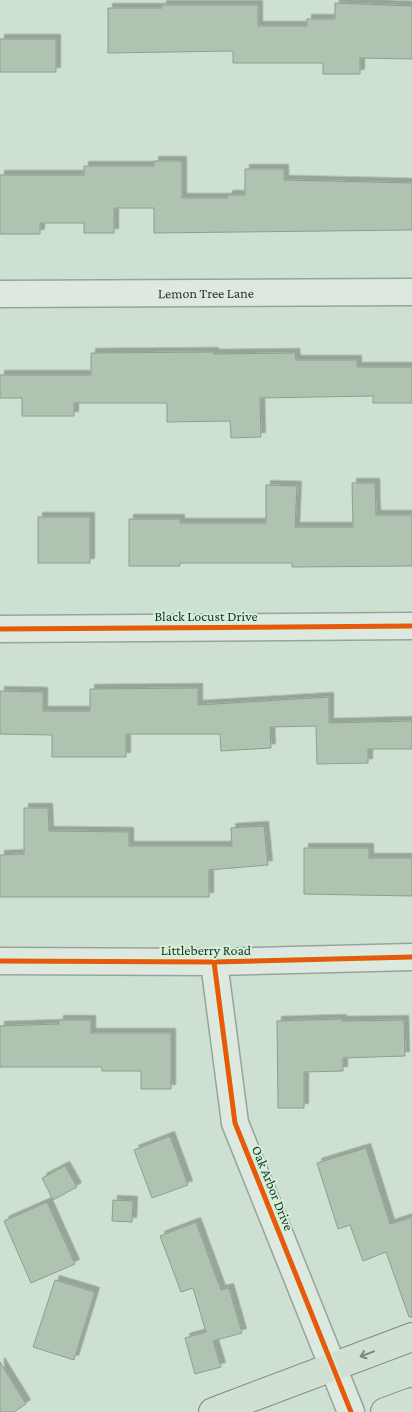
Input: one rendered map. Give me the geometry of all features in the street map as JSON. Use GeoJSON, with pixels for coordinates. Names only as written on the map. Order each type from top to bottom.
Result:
{"type":"FeatureCollection","features":[{"type":"Feature","properties":{"kind":"main road"},"geometry":{"type":"LineString","coordinates":[[213,1412],[412,1337]]}},
{"type":"Feature","properties":{"kind":"main road"},"geometry":{"type":"LineString","coordinates":[[385,1412],[412,1402]]}},
{"type":"Feature","properties":{"kind":"street","name":"Lemon Tree Lane"},"geometry":{"type":"LineString","coordinates":[[0,294],[412,292]]}},
{"type":"Feature","properties":{"kind":"street","name":"Black Locust Drive"},"geometry":{"type":"LineString","coordinates":[[0,629],[412,626]]}},
{"type":"Feature","properties":{"kind":"street","name":"Littleberry Road"},"geometry":{"type":"LineString","coordinates":[[0,961],[214,962],[412,957]]}},
{"type":"Feature","properties":{"kind":"street","name":"Oak Arbor Drive"},"geometry":{"type":"LineString","coordinates":[[214,962],[235,1123],[351,1412]]}},
{"type":"Feature","properties":{"kind":"building"},"geometry":{"type":"Polygon","coordinates":[[[335,3],[412,6],[412,59],[360,58],[360,74],[323,74],[323,63],[233,63],[233,51],[108,53],[108,8],[162,8],[162,5],[258,5],[258,26],[307,26],[307,19],[335,19],[335,3]]]}},
{"type":"Feature","properties":{"kind":"building"},"geometry":{"type":"Polygon","coordinates":[[[0,39],[56,39],[56,72],[0,72],[0,39]]]}},
{"type":"Feature","properties":{"kind":"building"},"geometry":{"type":"Polygon","coordinates":[[[154,161],[182,161],[182,198],[228,198],[228,195],[245,195],[245,169],[284,169],[284,180],[412,183],[412,230],[154,233],[154,208],[114,208],[114,233],[84,233],[84,223],[40,223],[40,234],[0,234],[0,175],[84,175],[84,166],[154,166],[154,161]]]}},
{"type":"Feature","properties":{"kind":"building"},"geometry":{"type":"Polygon","coordinates":[[[214,352],[214,354],[295,353],[296,360],[357,360],[357,367],[412,367],[412,403],[373,403],[373,396],[260,398],[261,437],[231,438],[230,421],[167,422],[167,403],[74,403],[74,416],[22,416],[22,398],[0,398],[0,375],[91,375],[91,353],[214,352]]]}},
{"type":"Feature","properties":{"kind":"building"},"geometry":{"type":"Polygon","coordinates":[[[352,483],[375,483],[376,515],[412,515],[412,566],[292,567],[292,563],[180,563],[180,566],[129,566],[129,519],[180,519],[180,523],[266,523],[266,485],[297,486],[295,527],[353,527],[352,483]]]}},
{"type":"Feature","properties":{"kind":"building"},"geometry":{"type":"Polygon","coordinates":[[[38,517],[90,517],[90,563],[38,563],[38,517]]]}},
{"type":"Feature","properties":{"kind":"building"},"geometry":{"type":"Polygon","coordinates":[[[198,688],[198,705],[329,697],[329,723],[412,721],[412,749],[368,749],[368,763],[317,764],[316,726],[270,727],[271,748],[221,751],[220,734],[126,734],[126,757],[52,757],[52,735],[0,734],[0,691],[43,692],[43,711],[90,711],[90,689],[198,688]]]}},
{"type":"Feature","properties":{"kind":"building"},"geometry":{"type":"Polygon","coordinates":[[[24,808],[48,808],[49,831],[129,832],[129,846],[232,846],[231,828],[264,826],[268,865],[209,870],[209,897],[0,897],[0,855],[24,854],[24,808]]]}},
{"type":"Feature","properties":{"kind":"building"},"geometry":{"type":"Polygon","coordinates":[[[304,848],[369,848],[369,858],[412,858],[412,896],[304,894],[304,848]]]}},
{"type":"Feature","properties":{"kind":"building"},"geometry":{"type":"Polygon","coordinates":[[[342,1019],[342,1021],[404,1020],[405,1056],[343,1058],[343,1071],[304,1072],[304,1108],[278,1108],[277,1021],[342,1019]]]}},
{"type":"Feature","properties":{"kind":"building"},"geometry":{"type":"Polygon","coordinates":[[[59,1020],[91,1020],[91,1033],[171,1033],[171,1089],[141,1089],[141,1071],[102,1071],[102,1067],[0,1067],[0,1026],[59,1024],[59,1020]]]}},
{"type":"Feature","properties":{"kind":"building"},"geometry":{"type":"Polygon","coordinates":[[[170,1136],[188,1185],[152,1198],[134,1150],[170,1136]]]}},
{"type":"Feature","properties":{"kind":"building"},"geometry":{"type":"Polygon","coordinates":[[[366,1148],[390,1224],[412,1217],[412,1317],[409,1317],[386,1252],[363,1261],[350,1225],[338,1229],[317,1163],[366,1148]]]}},
{"type":"Feature","properties":{"kind":"building"},"geometry":{"type":"Polygon","coordinates":[[[65,1166],[77,1187],[53,1200],[42,1178],[65,1166]]]}},
{"type":"Feature","properties":{"kind":"building"},"geometry":{"type":"Polygon","coordinates":[[[113,1200],[133,1201],[132,1222],[112,1221],[113,1200]]]}},
{"type":"Feature","properties":{"kind":"building"},"geometry":{"type":"Polygon","coordinates":[[[47,1202],[75,1264],[31,1283],[4,1221],[47,1202]]]}},
{"type":"Feature","properties":{"kind":"building"},"geometry":{"type":"Polygon","coordinates":[[[196,1222],[221,1290],[229,1288],[242,1333],[213,1341],[221,1367],[195,1374],[185,1338],[206,1332],[193,1288],[181,1292],[160,1236],[196,1222]]]}},
{"type":"Feature","properties":{"kind":"building"},"geometry":{"type":"Polygon","coordinates":[[[55,1280],[95,1292],[74,1360],[33,1347],[55,1280]]]}},
{"type":"Feature","properties":{"kind":"building"},"geometry":{"type":"Polygon","coordinates":[[[0,1362],[26,1404],[14,1412],[0,1412],[0,1362]]]}},
{"type":"Feature","properties":{"kind":"cycle path"},"geometry":{"type":"LineString","coordinates":[[0,629],[412,626]]}},
{"type":"Feature","properties":{"kind":"cycle path"},"geometry":{"type":"LineString","coordinates":[[0,961],[214,962],[412,957]]}},
{"type":"Feature","properties":{"kind":"cycle path"},"geometry":{"type":"LineString","coordinates":[[214,962],[235,1123],[351,1412]]}}]}
